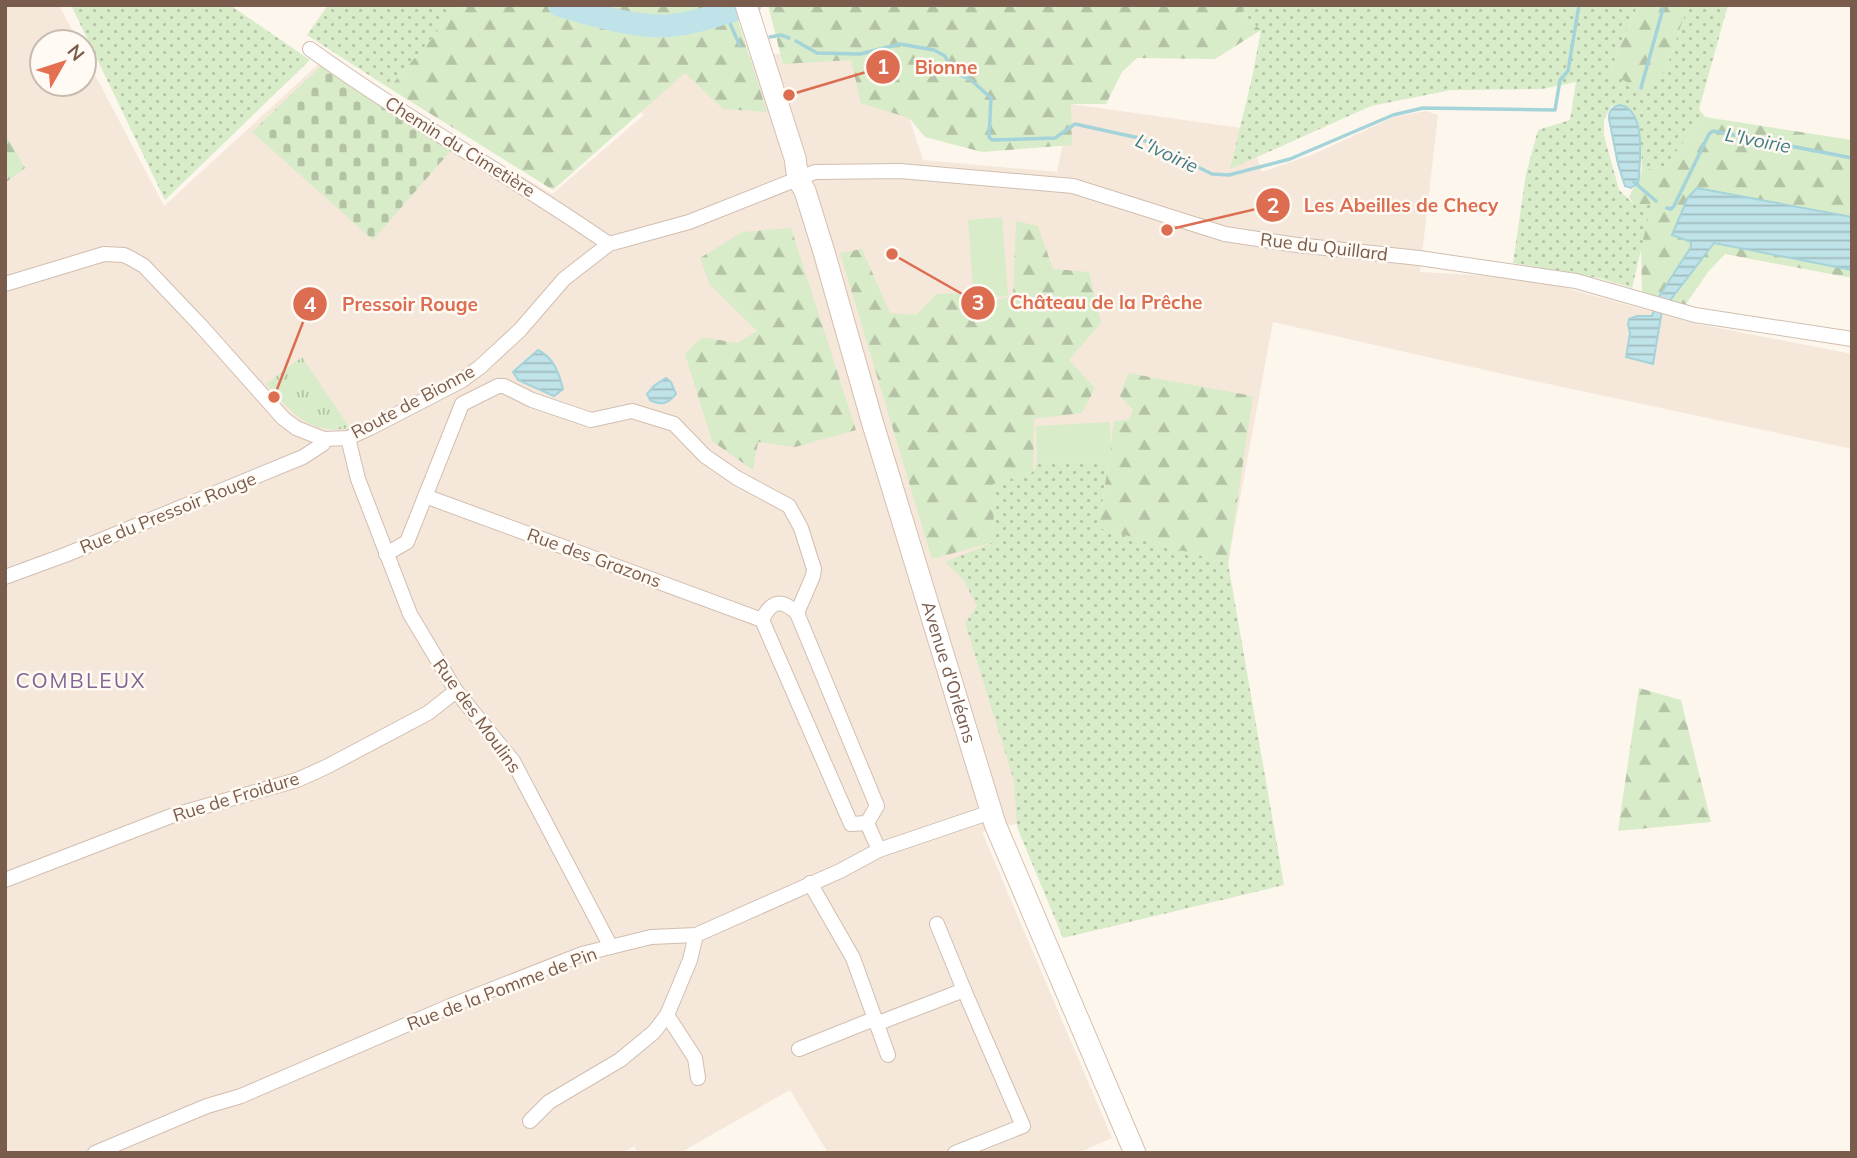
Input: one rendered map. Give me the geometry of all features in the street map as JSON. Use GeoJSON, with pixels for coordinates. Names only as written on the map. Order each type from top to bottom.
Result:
{"type":"FeatureCollection","features":[{"type":"Feature","properties":{"kind":"main road","name":"Avenue d'Orléans"},"geometry":{"type":"LineString","coordinates":[[749,14],[795,158],[798,179],[824,252],[876,434],[991,812],[1135,1153]]}},
{"type":"Feature","properties":{"kind":"street","name":"Chemin du Cimetière"},"geometry":{"type":"LineString","coordinates":[[310,49],[419,124],[542,197],[609,244]]}},
{"type":"Feature","properties":{"kind":"street","name":"Rue du Quillard"},"geometry":{"type":"LineString","coordinates":[[798,179],[816,172],[900,171],[1073,186],[1225,234],[1576,281],[1695,316],[1852,339]]}},
{"type":"Feature","properties":{"kind":"street","name":"Route de Bionne"},"geometry":{"type":"LineString","coordinates":[[5,284],[104,254],[132,259],[144,266],[194,318],[283,418],[296,428],[324,439],[348,438],[461,381],[480,367],[520,330],[564,279],[609,244],[689,222],[798,179]]}},
{"type":"Feature","properties":{"kind":"street"},"geometry":{"type":"LineString","coordinates":[[386,554],[407,542],[462,404],[498,386],[504,386],[532,400],[591,420],[632,411],[674,424],[705,456],[737,478],[789,506],[801,528],[814,569],[797,613]]}},
{"type":"Feature","properties":{"kind":"street","name":"Rue des Moulins"},"geometry":{"type":"LineString","coordinates":[[348,438],[358,478],[410,614],[456,691],[513,761],[611,947]]}},
{"type":"Feature","properties":{"kind":"street","name":"Rue du Pressoir Rouge"},"geometry":{"type":"LineString","coordinates":[[5,577],[303,457],[323,444],[324,439]]}},
{"type":"Feature","properties":{"kind":"street","name":"Rue des Grazons"},"geometry":{"type":"LineString","coordinates":[[425,496],[762,620]]}},
{"type":"Feature","properties":{"kind":"street"},"geometry":{"type":"LineString","coordinates":[[788,604],[797,613],[877,806],[867,823],[851,824],[762,620],[771,606],[788,604]]}},
{"type":"Feature","properties":{"kind":"street","name":"Rue de Froidure"},"geometry":{"type":"LineString","coordinates":[[5,880],[171,816],[297,780],[428,713],[456,691]]}},
{"type":"Feature","properties":{"kind":"street","name":"Rue de la Pomme de Pin"},"geometry":{"type":"LineString","coordinates":[[95,1153],[207,1106],[253,1091],[450,1006],[582,954],[651,937],[696,935],[841,871],[880,850],[991,812]]}},
{"type":"Feature","properties":{"kind":"street"},"geometry":{"type":"LineString","coordinates":[[867,823],[880,850]]}},
{"type":"Feature","properties":{"kind":"street"},"geometry":{"type":"LineString","coordinates":[[810,883],[853,958],[888,1055]]}},
{"type":"Feature","properties":{"kind":"street"},"geometry":{"type":"LineString","coordinates":[[937,924],[1023,1125],[955,1153]]}},
{"type":"Feature","properties":{"kind":"street"},"geometry":{"type":"LineString","coordinates":[[530,1121],[549,1102],[620,1060],[654,1032],[667,1015],[690,960],[696,935]]}},
{"type":"Feature","properties":{"kind":"street"},"geometry":{"type":"LineString","coordinates":[[799,1049],[964,990]]}},
{"type":"Feature","properties":{"kind":"street"},"geometry":{"type":"LineString","coordinates":[[667,1015],[695,1058],[698,1078]]}},
{"type":"Feature","properties":{"kind":"shaded area"},"geometry":{"type":"Polygon","coordinates":[[[5,5],[59,5],[71,28],[28,28],[28,98],[98,98],[98,81],[164,206],[324,59],[552,194],[644,115],[592,67],[791,53],[889,56],[923,160],[1057,172],[1071,104],[1248,129],[1262,172],[1314,154],[1394,117],[1426,111],[1438,115],[1420,272],[1530,278],[1693,323],[1852,354],[1852,449],[1273,322],[1228,563],[1118,566],[1183,784],[982,832],[1112,1138],[1078,1153],[828,1153],[790,1090],[680,1153],[638,1153],[634,1146],[622,1153],[5,1153],[5,5]]]}},
{"type":"Feature","properties":{"kind":"green space"},"geometry":{"type":"Polygon","coordinates":[[[71,5],[230,5],[310,60],[165,200],[98,61],[98,28],[82,28],[71,5]]]}},
{"type":"Feature","properties":{"kind":"green space"},"geometry":{"type":"Polygon","coordinates":[[[328,5],[460,5],[389,88],[307,35],[328,5]]]}},
{"type":"Feature","properties":{"kind":"green space"},"geometry":{"type":"Polygon","coordinates":[[[460,5],[733,5],[767,112],[723,109],[685,73],[553,190],[389,88],[460,5]]]}},
{"type":"Feature","properties":{"kind":"green space"},"geometry":{"type":"Polygon","coordinates":[[[768,5],[1244,5],[1242,13],[1261,30],[1215,59],[1137,58],[1122,72],[1106,104],[1071,104],[1072,145],[982,152],[925,137],[909,118],[861,103],[851,60],[783,64],[768,5]]]}},
{"type":"Feature","properties":{"kind":"green space"},"geometry":{"type":"Polygon","coordinates":[[[1244,5],[1638,5],[1609,73],[1665,72],[1688,5],[1728,5],[1699,109],[1705,117],[1664,166],[1642,171],[1641,143],[1634,113],[1620,105],[1611,106],[1604,120],[1604,135],[1619,190],[1634,204],[1652,204],[1632,288],[1599,278],[1513,263],[1526,174],[1538,130],[1570,120],[1576,82],[1542,89],[1451,90],[1371,106],[1230,169],[1261,30],[1242,13],[1244,5]]]}},
{"type":"Feature","properties":{"kind":"green space"},"geometry":{"type":"Polygon","coordinates":[[[1638,5],[1688,5],[1665,72],[1650,85],[1631,84],[1609,73],[1638,5]]]}},
{"type":"Feature","properties":{"kind":"green space"},"geometry":{"type":"Polygon","coordinates":[[[323,64],[454,147],[373,240],[252,132],[323,64]]]}},
{"type":"Feature","properties":{"kind":"green space"},"geometry":{"type":"Polygon","coordinates":[[[1705,117],[1852,140],[1852,278],[1725,254],[1708,272],[1684,307],[1642,292],[1641,248],[1652,204],[1634,204],[1629,197],[1642,171],[1664,166],[1705,117]]]}},
{"type":"Feature","properties":{"kind":"green space"},"geometry":{"type":"Polygon","coordinates":[[[5,133],[25,168],[5,183],[5,133]]]}},
{"type":"Feature","properties":{"kind":"green space"},"geometry":{"type":"Polygon","coordinates":[[[1002,217],[1008,296],[974,299],[968,220],[1002,217]]]}},
{"type":"Feature","properties":{"kind":"green space"},"geometry":{"type":"Polygon","coordinates":[[[1016,221],[1038,226],[1053,269],[1089,272],[1101,323],[1069,360],[1095,388],[1082,413],[1034,419],[1033,472],[993,484],[994,542],[932,559],[840,253],[862,249],[890,313],[916,315],[937,294],[962,293],[978,304],[1013,296],[1016,221]]]}},
{"type":"Feature","properties":{"kind":"green space"},"geometry":{"type":"Polygon","coordinates":[[[791,228],[856,430],[795,447],[758,442],[753,470],[712,441],[685,354],[702,337],[737,343],[757,331],[710,285],[700,258],[742,232],[791,228]]]}},
{"type":"Feature","properties":{"kind":"green space"},"geometry":{"type":"Polygon","coordinates":[[[302,357],[350,428],[323,428],[312,425],[284,404],[266,384],[302,357]]]}},
{"type":"Feature","properties":{"kind":"green space"},"geometry":{"type":"Polygon","coordinates":[[[1128,373],[1253,396],[1228,563],[1099,528],[1114,421],[1128,420],[1133,410],[1120,396],[1128,373]]]}},
{"type":"Feature","properties":{"kind":"green space"},"geometry":{"type":"Polygon","coordinates":[[[1110,422],[1111,460],[1037,463],[1036,426],[1110,422]]]}},
{"type":"Feature","properties":{"kind":"green space"},"geometry":{"type":"Polygon","coordinates":[[[1108,460],[1099,528],[1228,563],[1284,885],[1063,938],[1017,827],[1014,781],[965,623],[977,606],[963,579],[945,562],[994,542],[993,484],[1033,472],[1037,463],[1108,460]]]}},
{"type":"Feature","properties":{"kind":"green space"},"geometry":{"type":"Polygon","coordinates":[[[1639,688],[1681,700],[1711,822],[1618,831],[1639,688]]]}},
{"type":"Feature","properties":{"kind":"water"},"geometry":{"type":"Polygon","coordinates":[[[1620,105],[1634,116],[1640,136],[1638,183],[1631,188],[1625,186],[1609,119],[1611,109],[1620,105]]]}},
{"type":"Feature","properties":{"kind":"water"},"geometry":{"type":"Polygon","coordinates":[[[1697,188],[1852,217],[1852,270],[1714,243],[1662,311],[1653,364],[1626,357],[1629,319],[1652,316],[1658,298],[1691,247],[1691,242],[1672,235],[1688,197],[1697,188]]]}},
{"type":"Feature","properties":{"kind":"water"},"geometry":{"type":"Polygon","coordinates":[[[538,350],[552,362],[560,377],[563,389],[554,396],[518,380],[513,372],[538,350]]]}},
{"type":"Feature","properties":{"kind":"water"},"geometry":{"type":"Polygon","coordinates":[[[666,378],[671,382],[676,394],[664,403],[650,400],[647,394],[666,378]]]}},
{"type":"Feature","properties":{"kind":"waterway"},"geometry":{"type":"LineString","coordinates":[[559,5],[619,21],[655,26],[691,22],[750,5]]}},
{"type":"Feature","properties":{"kind":"waterway","name":"L'Ivoirie"},"geometry":{"type":"LineString","coordinates":[[796,41],[817,53],[860,54],[900,44],[934,50],[945,56],[952,71],[971,80],[991,98],[989,137],[992,140],[1055,138],[1075,124],[1139,138],[1212,174],[1229,175],[1290,159],[1393,115],[1423,108],[1555,110],[1560,80],[1568,71],[1579,5]]}},
{"type":"Feature","properties":{"kind":"waterway"},"geometry":{"type":"LineString","coordinates":[[1641,88],[1664,5]]}},
{"type":"Feature","properties":{"kind":"waterway","name":"L'Ivoirie"},"geometry":{"type":"LineString","coordinates":[[725,12],[740,46]]}},
{"type":"Feature","properties":{"kind":"waterway","name":"L'Ivoirie"},"geometry":{"type":"LineString","coordinates":[[770,37],[781,35],[789,38]]}},
{"type":"Feature","properties":{"kind":"waterway","name":"L'Ivoirie"},"geometry":{"type":"LineString","coordinates":[[1667,208],[1674,206],[1709,134],[1713,131],[1852,158]]}},
{"type":"Feature","properties":{"kind":"waterway","name":"L'Ivoirie"},"geometry":{"type":"LineString","coordinates":[[1634,182],[1656,201]]}},
{"type":"Feature","properties":{"kind":"place","name":"Bionne"},"geometry":{"type":"Point","coordinates":[789,95]}},
{"type":"Feature","properties":{"kind":"place","name":"Les Abeilles de Checy"},"geometry":{"type":"Point","coordinates":[1167,230]}},
{"type":"Feature","properties":{"kind":"place","name":"Château de la Prêche"},"geometry":{"type":"Point","coordinates":[892,254]}},
{"type":"Feature","properties":{"kind":"place","name":"Pressoir Rouge"},"geometry":{"type":"Point","coordinates":[274,397]}},
{"type":"Feature","properties":{"kind":"district","name":"COMBLEUX"},"geometry":{"type":"Point","coordinates":[81,681]}}]}
